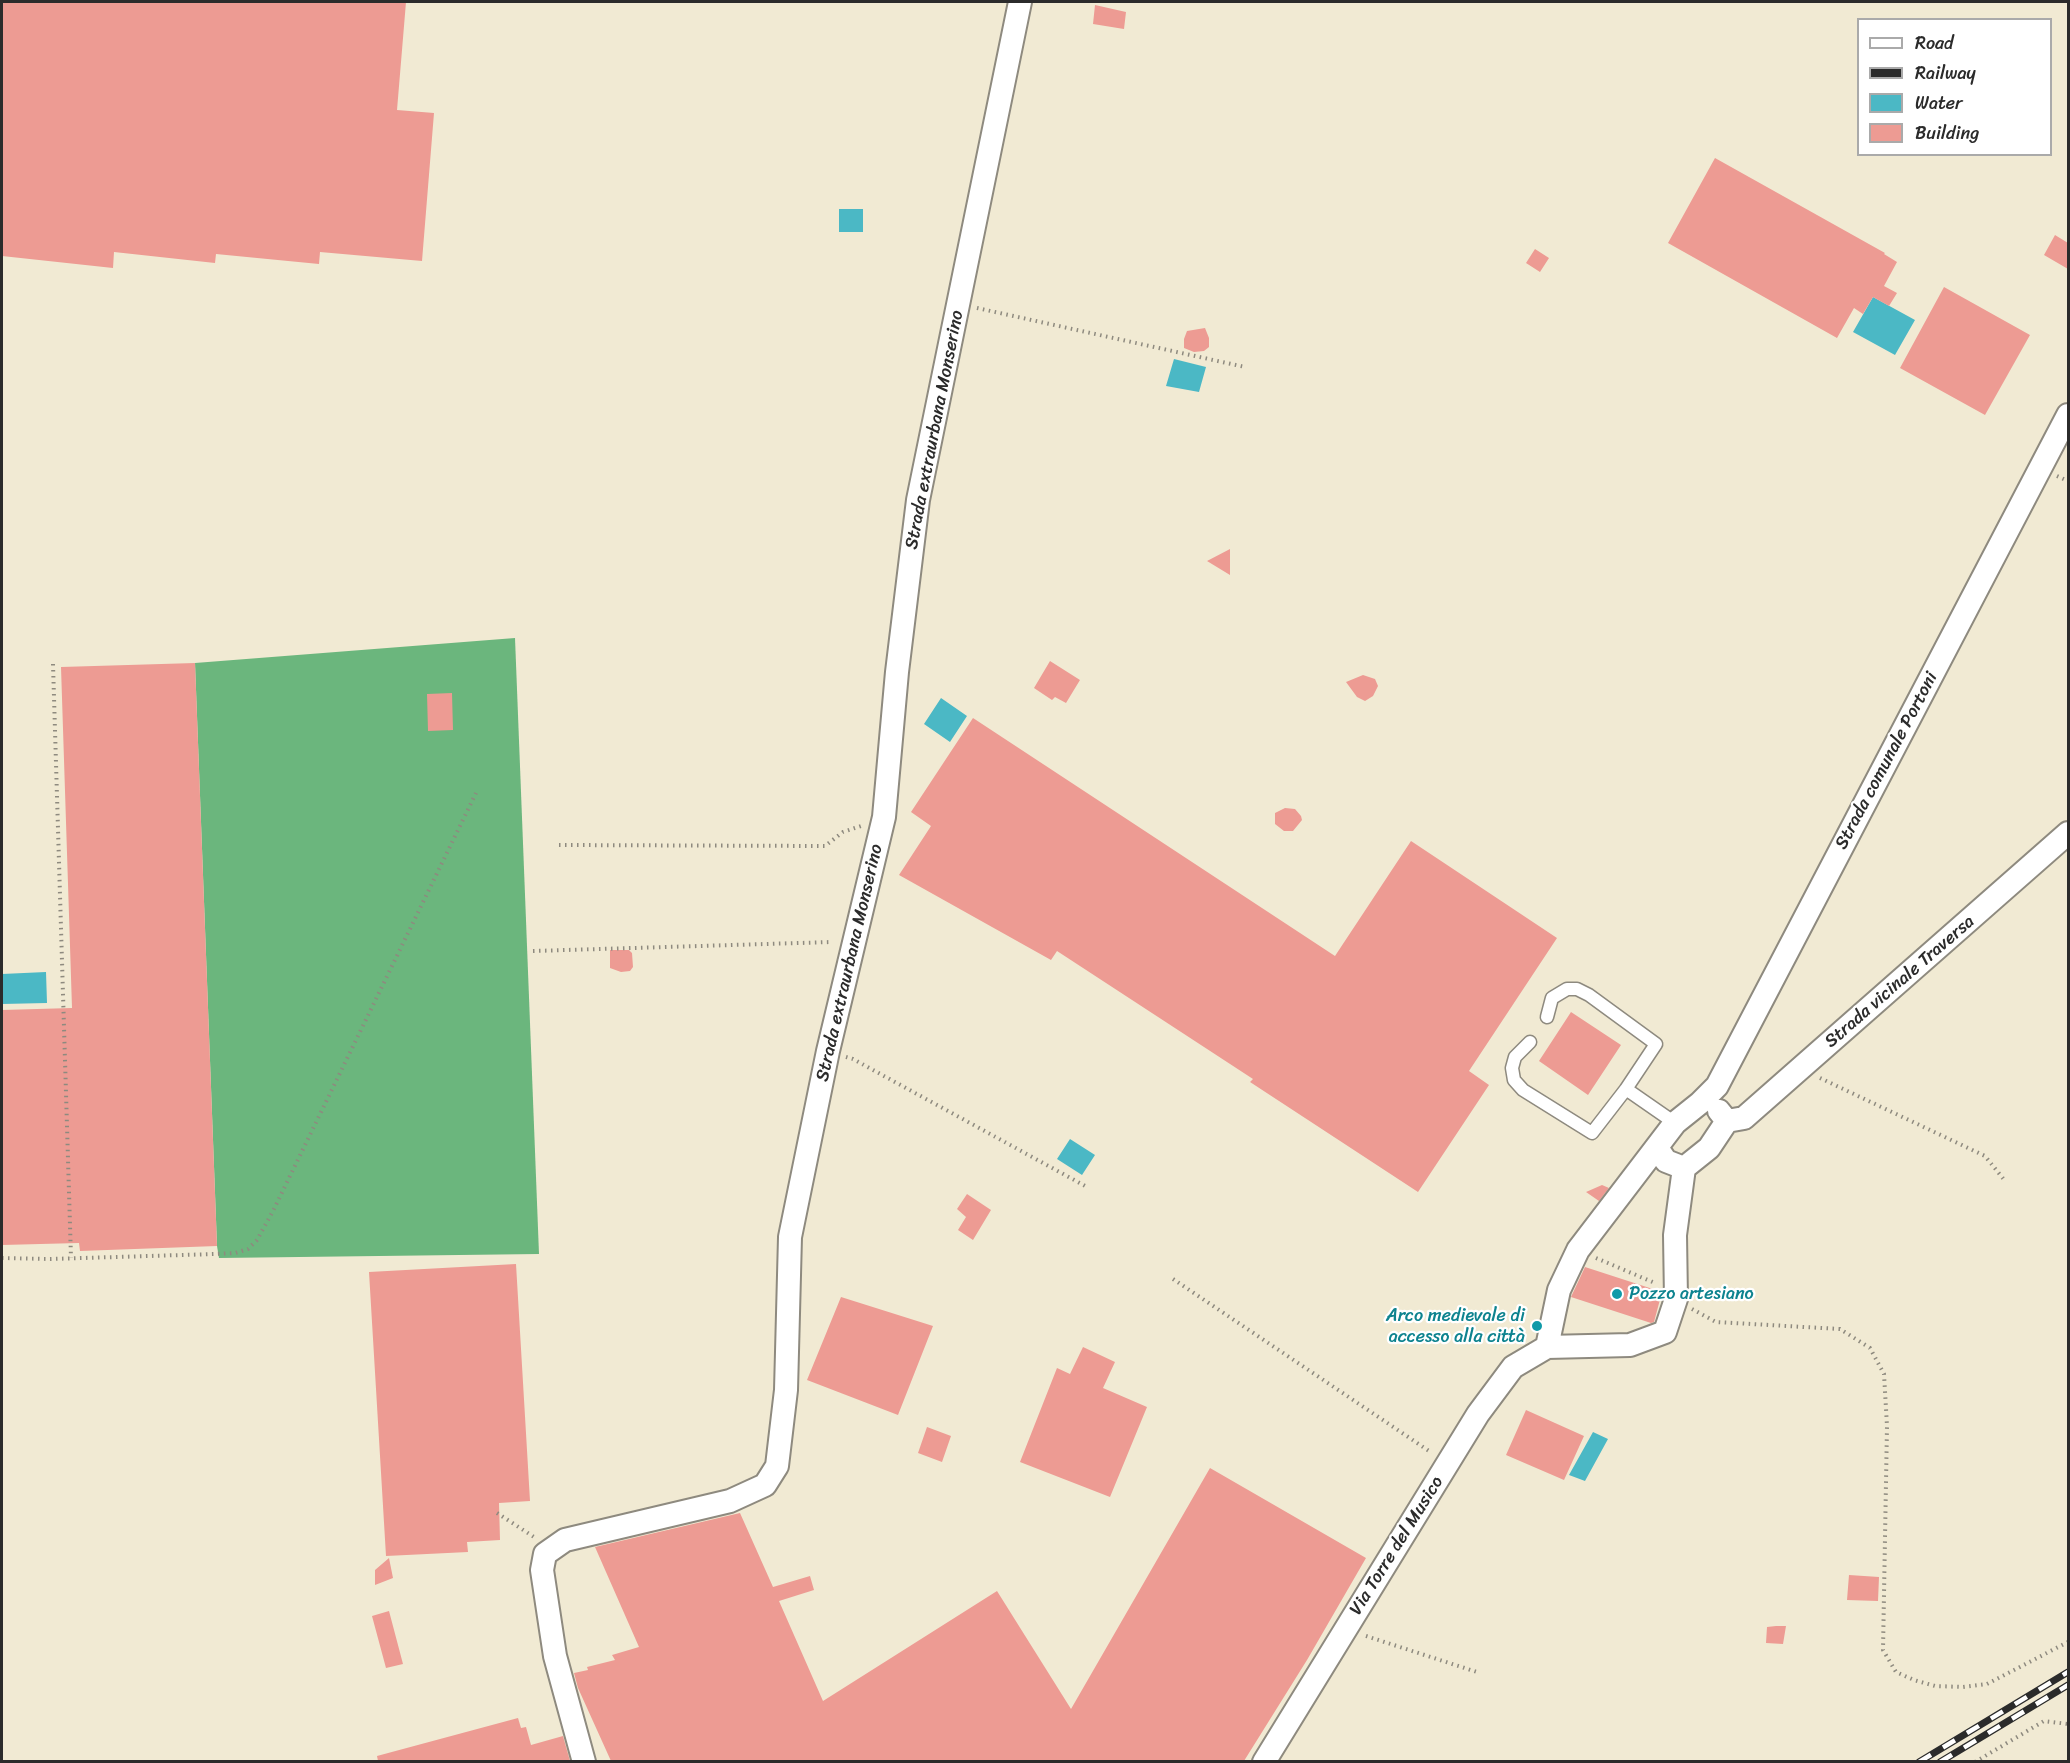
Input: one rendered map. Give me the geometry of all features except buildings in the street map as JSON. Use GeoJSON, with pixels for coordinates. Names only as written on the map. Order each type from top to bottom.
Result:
{"type":"FeatureCollection","features":[{"type":"Feature","properties":{"kind":"street","name":"Strada extraurbana Monserino"},"geometry":{"type":"LineString","coordinates":[[545,1554],[565,1540],[730,1501],[765,1485],[777,1466],[786,1390],[790,1237],[828,1052],[884,817],[897,672],[918,500],[1020,2]]}},
{"type":"Feature","properties":{"kind":"street","name":"Strada comunale Portoni"},"geometry":{"type":"LineString","coordinates":[[1578,1250],[1675,1123],[1717,1086],[2068,415]]}},
{"type":"Feature","properties":{"kind":"street","name":"Strada vicinale Traversa"},"geometry":{"type":"LineString","coordinates":[[1727,1121],[1744,1118],[2068,834]]}},
{"type":"Feature","properties":{"kind":"street"},"geometry":{"type":"LineString","coordinates":[[1578,1250],[1559,1290],[1547,1347],[1630,1345],[1665,1332],[1676,1299],[1675,1235],[1684,1168],[1709,1148],[1727,1121],[1717,1108],[1700,1103]]}},
{"type":"Feature","properties":{"kind":"street"},"geometry":{"type":"LineString","coordinates":[[1658,1148],[1666,1161],[1684,1168]]}},
{"type":"Feature","properties":{"kind":"street","name":"Via Torre del Musico"},"geometry":{"type":"LineString","coordinates":[[1264,1761],[1478,1414],[1513,1368],[1547,1347]]}},
{"type":"Feature","properties":{"kind":"street"},"geometry":{"type":"LineString","coordinates":[[545,1554],[542,1570],[555,1656],[584,1761]]}},
{"type":"Feature","properties":{"kind":"lane"},"geometry":{"type":"LineString","coordinates":[[1530,1041],[1515,1058],[1512,1068],[1514,1080],[1522,1090],[1592,1133],[1626,1089],[1656,1044],[1589,995],[1577,989],[1560,992],[1552,998],[1547,1017]]}},
{"type":"Feature","properties":{"kind":"lane"},"geometry":{"type":"LineString","coordinates":[[1626,1089],[1675,1123]]}},
{"type":"Feature","properties":{"kind":"path"},"geometry":{"type":"LineString","coordinates":[[958,303],[1245,367]]}},
{"type":"Feature","properties":{"kind":"path"},"geometry":{"type":"LineString","coordinates":[[53,664],[71,1258]]}},
{"type":"Feature","properties":{"kind":"path"},"geometry":{"type":"LineString","coordinates":[[2,1258],[236,1253],[248,1249],[257,1240],[476,793]]}},
{"type":"Feature","properties":{"kind":"path"},"geometry":{"type":"LineString","coordinates":[[559,845],[825,846],[843,832],[884,817]]}},
{"type":"Feature","properties":{"kind":"path"},"geometry":{"type":"LineString","coordinates":[[533,951],[854,942]]}},
{"type":"Feature","properties":{"kind":"path"},"geometry":{"type":"LineString","coordinates":[[828,1052],[853,1059],[1086,1187]]}},
{"type":"Feature","properties":{"kind":"path"},"geometry":{"type":"LineString","coordinates":[[1800,1069],[1985,1156],[2006,1182]]}},
{"type":"Feature","properties":{"kind":"path"},"geometry":{"type":"LineString","coordinates":[[1578,1250],[1664,1286],[1676,1299],[1716,1322],[1840,1329],[1870,1348],[1884,1374],[1887,1426],[1883,1650],[1896,1672],[1935,1686],[1963,1687],[1987,1684],[2068,1642]]}},
{"type":"Feature","properties":{"kind":"path"},"geometry":{"type":"LineString","coordinates":[[1173,1279],[1448,1463]]}},
{"type":"Feature","properties":{"kind":"path"},"geometry":{"type":"LineString","coordinates":[[497,1513],[541,1541],[545,1554]]}},
{"type":"Feature","properties":{"kind":"path"},"geometry":{"type":"LineString","coordinates":[[1346,1629],[1480,1673]]}},
{"type":"Feature","properties":{"kind":"path"},"geometry":{"type":"LineString","coordinates":[[1975,1761],[2044,1721],[2068,1724]]}},
{"type":"Feature","properties":{"kind":"green space"},"geometry":{"type":"Polygon","coordinates":[[[515,638],[539,1254],[219,1258],[195,663],[515,638]]]}},
{"type":"Feature","properties":{"kind":"water"},"geometry":{"type":"Polygon","coordinates":[[[839,209],[863,209],[863,232],[839,232],[839,209]]]}},
{"type":"Feature","properties":{"kind":"water"},"geometry":{"type":"Polygon","coordinates":[[[1873,297],[1915,320],[1895,355],[1853,332],[1873,297]]]}},
{"type":"Feature","properties":{"kind":"water"},"geometry":{"type":"Polygon","coordinates":[[[1174,359],[1206,367],[1199,392],[1166,386],[1174,359]]]}},
{"type":"Feature","properties":{"kind":"water"},"geometry":{"type":"Polygon","coordinates":[[[941,698],[967,716],[950,742],[924,724],[941,698]]]}},
{"type":"Feature","properties":{"kind":"water"},"geometry":{"type":"Polygon","coordinates":[[[46,972],[47,1003],[2,1004],[2,974],[46,972]]]}},
{"type":"Feature","properties":{"kind":"water"},"geometry":{"type":"Polygon","coordinates":[[[1070,1139],[1095,1155],[1082,1175],[1057,1159],[1070,1139]]]}},
{"type":"Feature","properties":{"kind":"water"},"geometry":{"type":"Polygon","coordinates":[[[1593,1432],[1608,1439],[1585,1481],[1569,1475],[1593,1432]]]}},
{"type":"Feature","properties":{"kind":"railway"},"geometry":{"type":"LineString","coordinates":[[1919,1762],[2068,1672]]}},
{"type":"Feature","properties":{"kind":"railway"},"geometry":{"type":"LineString","coordinates":[[1940,1762],[2068,1685]]}},
{"type":"Feature","properties":{"kind":"place","name":"Pozzo artesiano"},"geometry":{"type":"Point","coordinates":[1617,1294]}},
{"type":"Feature","properties":{"kind":"place","name":"Arco medievale di accesso alla città"},"geometry":{"type":"Point","coordinates":[1537,1326]}}]}
